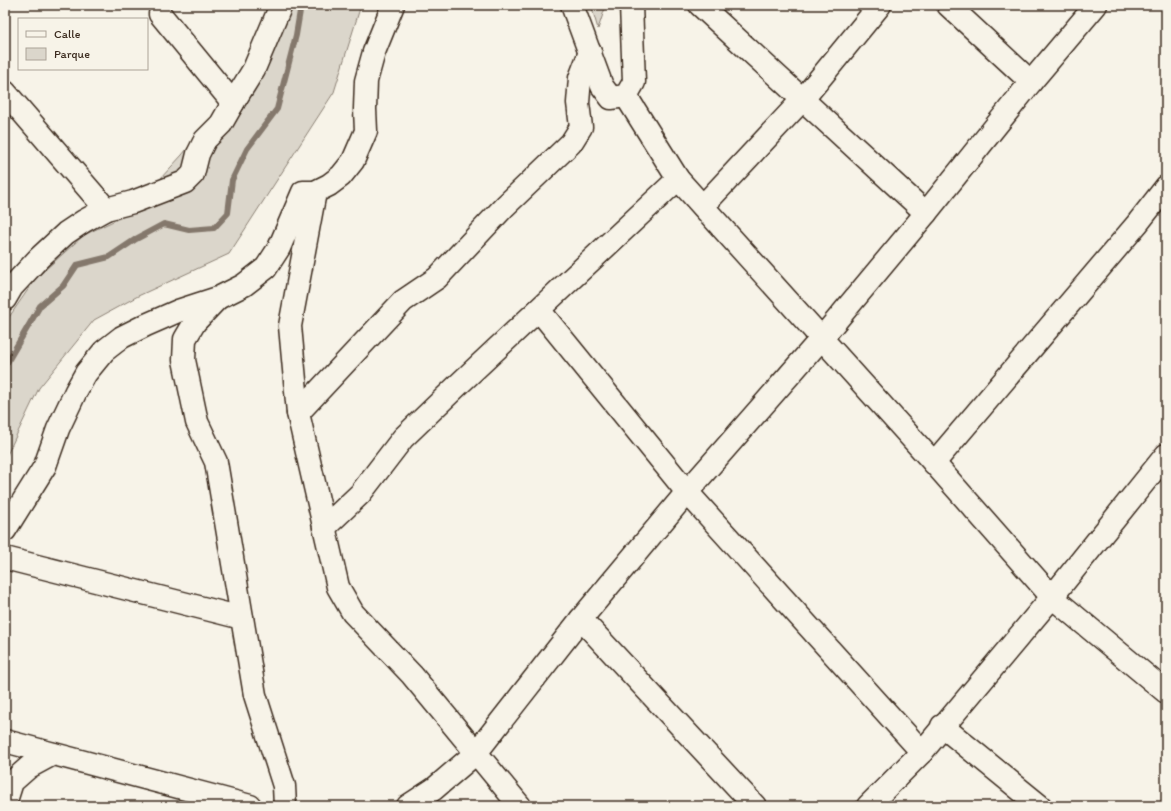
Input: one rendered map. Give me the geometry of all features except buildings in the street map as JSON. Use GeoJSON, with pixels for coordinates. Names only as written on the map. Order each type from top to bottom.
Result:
{"type":"FeatureCollection","features":[{"type":"Feature","properties":{"kind":"street"},"geometry":{"type":"LineString","coordinates":[[5,299],[12,288],[66,233],[84,221],[106,209],[133,202],[184,182],[193,174],[198,154],[205,140],[221,124],[232,103],[254,69],[281,5]]}},
{"type":"Feature","properties":{"kind":"street"},"geometry":{"type":"LineString","coordinates":[[5,530],[45,466],[58,429],[86,372],[104,351],[122,337],[146,325],[218,298],[244,285],[266,268],[279,248],[303,192],[315,192],[329,185],[341,176],[353,161],[366,131],[366,81],[374,52],[393,5]]}},
{"type":"Feature","properties":{"kind":"street"},"geometry":{"type":"LineString","coordinates":[[572,5],[602,86],[611,98],[626,96]]}},
{"type":"Feature","properties":{"kind":"street"},"geometry":{"type":"LineString","coordinates":[[626,96],[634,82],[631,5]]}},
{"type":"Feature","properties":{"kind":"street"},"geometry":{"type":"LineString","coordinates":[[700,5],[926,213]]}},
{"type":"Feature","properties":{"kind":"street"},"geometry":{"type":"LineString","coordinates":[[703,206],[803,99],[880,5]]}},
{"type":"Feature","properties":{"kind":"street"},"geometry":{"type":"LineString","coordinates":[[948,5],[1031,82]]}},
{"type":"Feature","properties":{"kind":"street"},"geometry":{"type":"LineString","coordinates":[[408,806],[434,789],[476,753],[580,619],[687,492],[821,339],[926,213],[1031,82],[1096,5]]}},
{"type":"Feature","properties":{"kind":"street"},"geometry":{"type":"LineString","coordinates":[[160,14],[232,103]]}},
{"type":"Feature","properties":{"kind":"street"},"geometry":{"type":"LineString","coordinates":[[298,413],[403,301],[437,278],[505,206],[571,143],[580,127],[578,103],[580,78],[590,52]]}},
{"type":"Feature","properties":{"kind":"street"},"geometry":{"type":"LineString","coordinates":[[5,92],[106,209]]}},
{"type":"Feature","properties":{"kind":"street"},"geometry":{"type":"LineString","coordinates":[[626,96],[678,179],[821,339],[934,462],[1052,597],[1166,692]]}},
{"type":"Feature","properties":{"kind":"street"},"geometry":{"type":"LineString","coordinates":[[324,528],[360,494],[403,438],[678,179]]}},
{"type":"Feature","properties":{"kind":"street"},"geometry":{"type":"LineString","coordinates":[[934,462],[1132,230],[1166,187]]}},
{"type":"Feature","properties":{"kind":"street"},"geometry":{"type":"LineString","coordinates":[[315,192],[290,326],[298,413],[338,587],[353,613],[412,675],[520,806]]}},
{"type":"Feature","properties":{"kind":"street"},"geometry":{"type":"LineString","coordinates":[[218,298],[195,322],[185,339],[184,360],[197,422],[216,462],[255,695],[284,786],[285,806]]}},
{"type":"Feature","properties":{"kind":"street"},"geometry":{"type":"LineString","coordinates":[[538,310],[687,492],[922,752]]}},
{"type":"Feature","properties":{"kind":"street"},"geometry":{"type":"LineString","coordinates":[[868,806],[922,752],[942,726],[1052,597],[1165,460]]}},
{"type":"Feature","properties":{"kind":"street"},"geometry":{"type":"LineString","coordinates":[[5,558],[242,618]]}},
{"type":"Feature","properties":{"kind":"street"},"geometry":{"type":"LineString","coordinates":[[580,619],[755,806]]}},
{"type":"Feature","properties":{"kind":"street"},"geometry":{"type":"LineString","coordinates":[[942,726],[1040,806]]}},
{"type":"Feature","properties":{"kind":"street"},"geometry":{"type":"LineString","coordinates":[[5,741],[250,806]]}},
{"type":"Feature","properties":{"kind":"street"},"geometry":{"type":"LineString","coordinates":[[5,804],[12,782],[29,767],[53,754]]}},
{"type":"Feature","properties":{"kind":"green space"},"geometry":{"type":"Polygon","coordinates":[[[283,5],[361,5],[334,92],[229,254],[138,296],[94,320],[39,388],[5,459],[5,323],[36,278],[84,235],[128,214],[182,155],[263,56],[283,5]]]}},
{"type":"Feature","properties":{"kind":"green space"},"geometry":{"type":"Polygon","coordinates":[[[591,5],[606,5],[598,29],[591,5]]]}},
{"type":"Feature","properties":{"kind":"waterway"},"geometry":{"type":"LineString","coordinates":[[5,366],[40,306],[63,286],[77,265],[109,257],[136,239],[164,224],[189,230],[214,228],[228,213],[232,180],[247,149],[277,109],[296,35],[301,5]]}}]}
